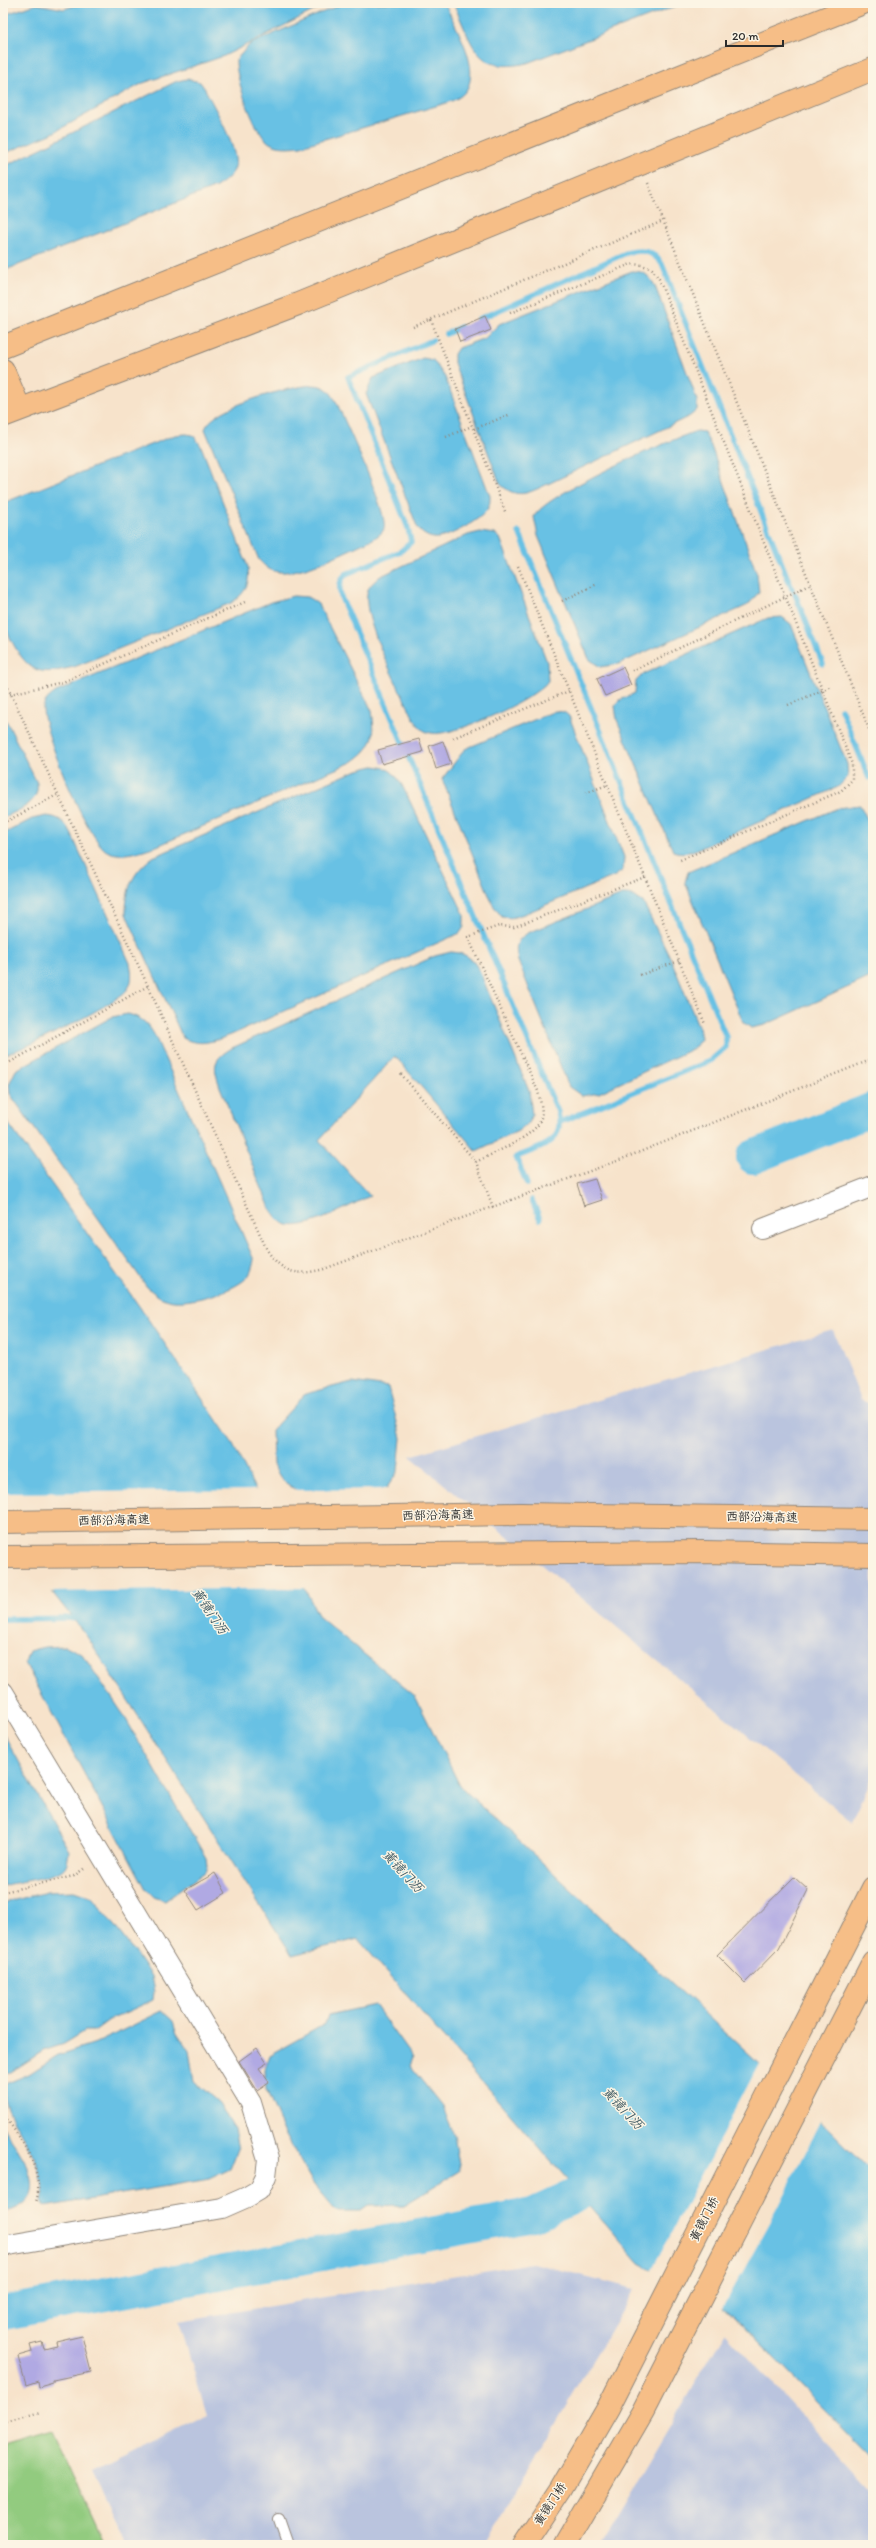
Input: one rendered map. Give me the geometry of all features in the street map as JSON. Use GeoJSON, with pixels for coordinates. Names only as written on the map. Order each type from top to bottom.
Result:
{"type":"FeatureCollection","features":[{"type":"Feature","properties":{"kind":"main road"},"geometry":{"type":"LineString","coordinates":[[3,347],[863,3]]}},
{"type":"Feature","properties":{"kind":"main road"},"geometry":{"type":"LineString","coordinates":[[3,370],[12,412],[298,304],[873,69]]}},
{"type":"Feature","properties":{"kind":"main road","name":"西部沿海高速"},"geometry":{"type":"LineString","coordinates":[[3,1522],[520,1514],[873,1519]]}},
{"type":"Feature","properties":{"kind":"main road"},"geometry":{"type":"LineString","coordinates":[[3,1557],[703,1552],[873,1555]]}},
{"type":"Feature","properties":{"kind":"main road"},"geometry":{"type":"LineString","coordinates":[[3,1562],[47,1556]]}},
{"type":"Feature","properties":{"kind":"main road","name":"黄镜门桥"},"geometry":{"type":"LineString","coordinates":[[524,2545],[561,2489],[608,2408],[873,1888]]}},
{"type":"Feature","properties":{"kind":"main road"},"geometry":{"type":"LineString","coordinates":[[565,2545],[643,2411],[873,1962]]}},
{"type":"Feature","properties":{"kind":"street"},"geometry":{"type":"LineString","coordinates":[[763,1230],[873,1186]]}},
{"type":"Feature","properties":{"kind":"street"},"geometry":{"type":"LineString","coordinates":[[3,1692],[251,2103],[268,2159],[266,2176],[258,2190],[222,2208],[3,2246]]}},
{"type":"Feature","properties":{"kind":"lane"},"geometry":{"type":"LineString","coordinates":[[279,2519],[288,2545]]}},
{"type":"Feature","properties":{"kind":"path"},"geometry":{"type":"LineString","coordinates":[[648,182],[809,585],[873,739]]}},
{"type":"Feature","properties":{"kind":"path"},"geometry":{"type":"LineString","coordinates":[[413,327],[663,221]]}},
{"type":"Feature","properties":{"kind":"path"},"geometry":{"type":"LineString","coordinates":[[510,313],[619,267],[642,265],[652,269],[662,286],[852,764],[852,780],[841,791],[678,861]]}},
{"type":"Feature","properties":{"kind":"path"},"geometry":{"type":"LineString","coordinates":[[431,320],[506,514]]}},
{"type":"Feature","properties":{"kind":"path"},"geometry":{"type":"LineString","coordinates":[[446,437],[511,414]]}},
{"type":"Feature","properties":{"kind":"path"},"geometry":{"type":"LineString","coordinates":[[518,566],[705,1024]]}},
{"type":"Feature","properties":{"kind":"path"},"geometry":{"type":"LineString","coordinates":[[562,601],[597,584]]}},
{"type":"Feature","properties":{"kind":"path"},"geometry":{"type":"LineString","coordinates":[[632,671],[809,585]]}},
{"type":"Feature","properties":{"kind":"path"},"geometry":{"type":"LineString","coordinates":[[10,694],[63,682],[245,602]]}},
{"type":"Feature","properties":{"kind":"path"},"geometry":{"type":"LineString","coordinates":[[3,677],[57,795],[148,986],[267,1250],[276,1263],[290,1272],[307,1273],[324,1269],[617,1161],[873,1059]]}},
{"type":"Feature","properties":{"kind":"path"},"geometry":{"type":"LineString","coordinates":[[788,705],[830,687]]}},
{"type":"Feature","properties":{"kind":"path"},"geometry":{"type":"LineString","coordinates":[[453,738],[569,691]]}},
{"type":"Feature","properties":{"kind":"path"},"geometry":{"type":"LineString","coordinates":[[586,793],[607,785]]}},
{"type":"Feature","properties":{"kind":"path"},"geometry":{"type":"LineString","coordinates":[[3,823],[57,795]]}},
{"type":"Feature","properties":{"kind":"path"},"geometry":{"type":"LineString","coordinates":[[476,1162],[529,1134],[540,1122],[542,1108],[538,1091],[468,937],[499,926],[514,927],[645,877]]}},
{"type":"Feature","properties":{"kind":"path"},"geometry":{"type":"LineString","coordinates":[[640,975],[679,961]]}},
{"type":"Feature","properties":{"kind":"path"},"geometry":{"type":"LineString","coordinates":[[3,1066],[148,986]]}},
{"type":"Feature","properties":{"kind":"path"},"geometry":{"type":"LineString","coordinates":[[401,1074],[476,1162],[493,1207]]}},
{"type":"Feature","properties":{"kind":"path"},"geometry":{"type":"LineString","coordinates":[[3,1892],[74,1876],[91,1863],[97,1848]]}},
{"type":"Feature","properties":{"kind":"path"},"geometry":{"type":"LineString","coordinates":[[3,2113],[27,2150],[39,2192],[36,2202]]}},
{"type":"Feature","properties":{"kind":"path"},"geometry":{"type":"LineString","coordinates":[[3,2423],[40,2412]]}},
{"type":"Feature","properties":{"kind":"shaded area"},"geometry":{"type":"Polygon","coordinates":[[[833,1330],[861,1400],[873,1405],[873,1776],[852,1822],[410,1456],[833,1330]]]}},
{"type":"Feature","properties":{"kind":"shaded area"},"geometry":{"type":"Polygon","coordinates":[[[532,2263],[635,2289],[484,2545],[128,2545],[92,2471],[207,2415],[179,2321],[532,2263]]]}},
{"type":"Feature","properties":{"kind":"shaded area"},"geometry":{"type":"Polygon","coordinates":[[[725,2332],[873,2493],[873,2545],[599,2545],[725,2332]]]}},
{"type":"Feature","properties":{"kind":"green space"},"geometry":{"type":"Polygon","coordinates":[[[52,2430],[105,2545],[3,2545],[3,2444],[52,2430]]]}},
{"type":"Feature","properties":{"kind":"water"},"geometry":{"type":"Polygon","coordinates":[[[83,3],[329,3],[224,56],[143,83],[51,134],[3,154],[3,15],[37,4],[64,9],[83,3]]]}},
{"type":"Feature","properties":{"kind":"water"},"geometry":{"type":"Polygon","coordinates":[[[344,3],[445,3],[468,56],[471,77],[468,87],[462,95],[449,102],[301,146],[282,147],[270,143],[261,134],[246,102],[238,78],[236,60],[250,44],[344,3]]]}},
{"type":"Feature","properties":{"kind":"water"},"geometry":{"type":"Polygon","coordinates":[[[453,3],[684,3],[527,63],[509,66],[496,64],[486,60],[478,52],[471,43],[453,3]]]}},
{"type":"Feature","properties":{"kind":"water"},"geometry":{"type":"Polygon","coordinates":[[[187,79],[200,82],[226,130],[234,153],[235,162],[234,170],[228,178],[216,187],[3,271],[3,167],[177,81],[187,79]]]}},
{"type":"Feature","properties":{"kind":"water"},"geometry":{"type":"Polygon","coordinates":[[[632,271],[646,274],[655,286],[697,400],[697,410],[690,416],[530,492],[518,494],[506,489],[500,484],[454,363],[454,354],[458,348],[485,338],[499,324],[632,271]]]}},
{"type":"Feature","properties":{"kind":"water"},"geometry":{"type":"Polygon","coordinates":[[[423,358],[433,360],[445,377],[490,496],[489,506],[482,515],[462,529],[439,538],[427,536],[418,529],[366,394],[373,378],[423,358]]]}},
{"type":"Feature","properties":{"kind":"water"},"geometry":{"type":"Polygon","coordinates":[[[313,385],[328,390],[337,403],[380,505],[384,520],[384,529],[381,534],[373,539],[310,567],[284,572],[274,571],[267,568],[259,560],[205,429],[211,421],[236,405],[287,389],[313,385]]]}},
{"type":"Feature","properties":{"kind":"water"},"geometry":{"type":"Polygon","coordinates":[[[697,431],[704,432],[711,446],[757,574],[759,592],[748,605],[619,664],[600,667],[589,659],[538,536],[534,517],[542,507],[582,482],[635,456],[697,431]]]}},
{"type":"Feature","properties":{"kind":"water"},"geometry":{"type":"Polygon","coordinates":[[[175,435],[193,435],[201,446],[248,567],[246,588],[240,596],[231,603],[74,667],[45,672],[30,666],[14,646],[4,623],[2,602],[3,503],[175,435]]]}},
{"type":"Feature","properties":{"kind":"water"},"geometry":{"type":"Polygon","coordinates":[[[480,532],[495,534],[500,538],[547,662],[548,681],[540,689],[528,697],[493,716],[456,730],[442,733],[431,733],[425,731],[416,722],[384,656],[371,622],[367,606],[367,594],[372,584],[379,577],[468,535],[480,532]]]}},
{"type":"Feature","properties":{"kind":"water"},"geometry":{"type":"Polygon","coordinates":[[[293,596],[308,597],[318,604],[372,711],[374,728],[372,741],[369,746],[352,762],[157,846],[125,854],[107,851],[99,843],[89,828],[78,807],[58,760],[45,720],[43,708],[46,701],[56,692],[271,602],[293,596]]]}},
{"type":"Feature","properties":{"kind":"water"},"geometry":{"type":"Polygon","coordinates":[[[782,617],[791,624],[847,764],[848,777],[838,787],[703,847],[684,853],[673,851],[617,720],[615,706],[620,700],[635,693],[636,681],[643,674],[768,618],[782,617]]]}},
{"type":"Feature","properties":{"kind":"water"},"geometry":{"type":"Polygon","coordinates":[[[555,711],[564,712],[569,716],[624,857],[623,870],[615,876],[524,914],[511,918],[502,917],[493,905],[442,779],[465,749],[555,711]]]}},
{"type":"Feature","properties":{"kind":"water"},"geometry":{"type":"Polygon","coordinates":[[[3,714],[37,783],[37,790],[32,801],[21,809],[3,818],[3,714]]]}},
{"type":"Feature","properties":{"kind":"water"},"geometry":{"type":"Polygon","coordinates":[[[373,766],[387,769],[402,785],[464,914],[464,927],[460,933],[231,1035],[201,1043],[189,1041],[183,1038],[126,914],[127,896],[135,875],[153,857],[355,771],[373,766]]]}},
{"type":"Feature","properties":{"kind":"water"},"geometry":{"type":"Polygon","coordinates":[[[860,805],[873,830],[873,976],[765,1025],[751,1028],[743,1022],[685,882],[688,872],[838,808],[860,805]]]}},
{"type":"Feature","properties":{"kind":"water"},"geometry":{"type":"Polygon","coordinates":[[[46,816],[61,820],[71,833],[130,963],[132,974],[131,981],[127,990],[106,1005],[47,1037],[3,1055],[3,834],[32,819],[46,816]]]}},
{"type":"Feature","properties":{"kind":"water"},"geometry":{"type":"Polygon","coordinates":[[[622,895],[631,895],[643,902],[671,959],[699,1028],[701,1039],[694,1048],[599,1093],[582,1096],[569,1087],[518,961],[516,948],[518,942],[528,933],[622,895]]]}},
{"type":"Feature","properties":{"kind":"water"},"geometry":{"type":"Polygon","coordinates":[[[451,952],[465,955],[472,960],[480,972],[529,1091],[532,1114],[528,1123],[518,1131],[476,1151],[395,1056],[319,1140],[370,1196],[329,1216],[307,1224],[297,1226],[282,1223],[270,1208],[220,1087],[215,1069],[218,1060],[225,1052],[232,1048],[435,956],[451,952]]]}},
{"type":"Feature","properties":{"kind":"water"},"geometry":{"type":"Polygon","coordinates":[[[128,1014],[137,1017],[144,1022],[155,1036],[254,1260],[250,1273],[244,1281],[236,1286],[203,1298],[174,1301],[162,1298],[147,1287],[10,1094],[9,1084],[16,1070],[112,1017],[128,1014]]]}},
{"type":"Feature","properties":{"kind":"water","name":"黄镜门沥"},"geometry":{"type":"Polygon","coordinates":[[[3,1116],[139,1306],[231,1441],[319,1617],[415,1696],[460,1786],[831,2131],[873,2173],[873,2459],[732,2315],[639,2263],[358,1939],[292,1955],[88,1638],[3,1529],[3,1116]]]}},
{"type":"Feature","properties":{"kind":"water"},"geometry":{"type":"Polygon","coordinates":[[[352,1382],[388,1387],[401,1438],[398,1471],[382,1495],[300,1493],[282,1480],[273,1465],[272,1430],[305,1394],[352,1382]]]}},
{"type":"Feature","properties":{"kind":"water"},"geometry":{"type":"Polygon","coordinates":[[[66,1646],[82,1654],[123,1714],[206,1858],[207,1866],[205,1872],[165,1901],[154,1897],[146,1889],[25,1663],[29,1651],[44,1647],[66,1646]]]}},
{"type":"Feature","properties":{"kind":"water"},"geometry":{"type":"Polygon","coordinates":[[[3,1733],[69,1851],[66,1865],[61,1871],[46,1877],[3,1886],[3,1733]]]}},
{"type":"Feature","properties":{"kind":"water"},"geometry":{"type":"Polygon","coordinates":[[[75,1891],[92,1897],[130,1946],[151,1976],[154,1992],[153,2000],[109,2020],[94,2031],[85,2031],[64,2044],[43,2051],[11,2072],[3,2073],[3,1903],[47,1892],[75,1891]]]}},
{"type":"Feature","properties":{"kind":"water"},"geometry":{"type":"Polygon","coordinates":[[[375,2005],[413,2058],[410,2066],[442,2106],[454,2135],[460,2171],[404,2205],[368,2206],[361,2211],[336,2211],[314,2185],[285,2134],[266,2090],[265,2069],[270,2055],[325,2024],[328,2015],[375,2005]]]}},
{"type":"Feature","properties":{"kind":"water"},"geometry":{"type":"Polygon","coordinates":[[[162,2011],[173,2021],[176,2031],[189,2051],[194,2081],[219,2103],[234,2129],[238,2149],[230,2169],[209,2179],[45,2207],[41,2202],[43,2186],[40,2171],[34,2157],[10,2114],[5,2100],[3,2085],[29,2074],[58,2055],[101,2041],[162,2011]]]}},
{"type":"Feature","properties":{"kind":"water"},"geometry":{"type":"Polygon","coordinates":[[[3,2128],[26,2164],[31,2176],[32,2188],[29,2198],[20,2207],[3,2213],[3,2128]]]}},
{"type":"Feature","properties":{"kind":"pier"},"geometry":{"type":"Polygon","coordinates":[[[388,1489],[382,1497],[299,1495],[291,1490],[388,1489]]]}},
{"type":"Feature","properties":{"kind":"pier"},"geometry":{"type":"Polygon","coordinates":[[[258,1490],[307,1588],[50,1592],[3,1532],[3,1493],[258,1490]]]}},
{"type":"Feature","properties":{"kind":"pier"},"geometry":{"type":"Polygon","coordinates":[[[760,2062],[822,2119],[778,2208],[721,2311],[651,2272],[760,2062]]]}},
{"type":"Feature","properties":{"kind":"building"},"geometry":{"type":"Polygon","coordinates":[[[485,316],[491,330],[460,342],[455,329],[485,316]]]}},
{"type":"Feature","properties":{"kind":"building"},"geometry":{"type":"Polygon","coordinates":[[[623,667],[631,685],[605,696],[597,679],[623,667]]]}},
{"type":"Feature","properties":{"kind":"building"},"geometry":{"type":"Polygon","coordinates":[[[419,739],[423,752],[382,764],[378,750],[419,739]]]}},
{"type":"Feature","properties":{"kind":"building"},"geometry":{"type":"Polygon","coordinates":[[[443,741],[451,764],[436,769],[429,746],[443,741]]]}},
{"type":"Feature","properties":{"kind":"building"},"geometry":{"type":"Polygon","coordinates":[[[595,1179],[602,1200],[584,1206],[577,1184],[595,1179]]]}},
{"type":"Feature","properties":{"kind":"building"},"geometry":{"type":"Polygon","coordinates":[[[215,1873],[226,1893],[198,1910],[185,1890],[215,1873]]]}},
{"type":"Feature","properties":{"kind":"building"},"geometry":{"type":"Polygon","coordinates":[[[794,1877],[808,1890],[779,1948],[745,1983],[717,1955],[794,1877]]]}},
{"type":"Feature","properties":{"kind":"building"},"geometry":{"type":"Polygon","coordinates":[[[257,2048],[267,2063],[259,2068],[269,2082],[257,2090],[239,2061],[257,2048]]]}},
{"type":"Feature","properties":{"kind":"building"},"geometry":{"type":"Polygon","coordinates":[[[82,2336],[91,2372],[53,2380],[53,2383],[39,2387],[38,2381],[26,2385],[18,2356],[32,2352],[30,2345],[42,2342],[44,2349],[57,2346],[56,2342],[82,2336]]]}},
{"type":"Feature","properties":{"kind":"waterway"},"geometry":{"type":"LineString","coordinates":[[479,319],[626,253],[642,251],[650,253],[658,259],[662,264],[792,589]]}},
{"type":"Feature","properties":{"kind":"waterway"},"geometry":{"type":"LineString","coordinates":[[446,334],[461,327]]}},
{"type":"Feature","properties":{"kind":"waterway"},"geometry":{"type":"LineString","coordinates":[[433,340],[348,377],[408,528],[411,542],[401,551],[346,574],[340,584],[340,590],[341,597],[558,1112],[558,1131],[554,1138],[542,1147],[516,1157],[527,1184]]}},
{"type":"Feature","properties":{"kind":"waterway"},"geometry":{"type":"LineString","coordinates":[[519,532],[726,1037],[726,1047],[710,1061],[560,1122]]}},
{"type":"Feature","properties":{"kind":"waterway"},"geometry":{"type":"LineString","coordinates":[[795,594],[823,664]]}},
{"type":"Feature","properties":{"kind":"waterway"},"geometry":{"type":"LineString","coordinates":[[841,709],[869,778]]}},
{"type":"Feature","properties":{"kind":"waterway"},"geometry":{"type":"LineString","coordinates":[[753,1157],[873,1109]]}},
{"type":"Feature","properties":{"kind":"waterway"},"geometry":{"type":"LineString","coordinates":[[532,1200],[540,1219]]}},
{"type":"Feature","properties":{"kind":"waterway"},"geometry":{"type":"LineString","coordinates":[[3,1619],[80,1618]]}},
{"type":"Feature","properties":{"kind":"waterway"},"geometry":{"type":"LineString","coordinates":[[3,2313],[533,2215],[609,2180]]}}]}
